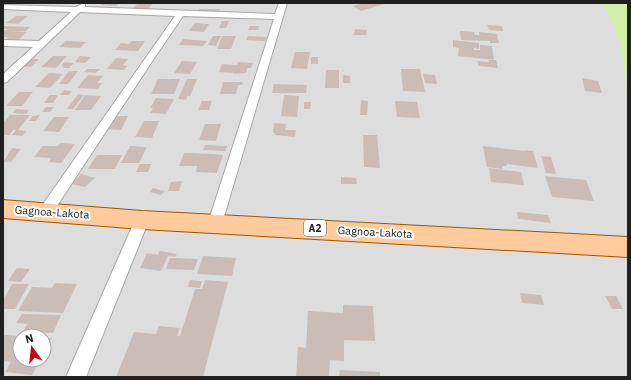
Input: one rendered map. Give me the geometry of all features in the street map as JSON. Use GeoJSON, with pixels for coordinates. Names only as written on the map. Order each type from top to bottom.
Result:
{"type":"FeatureCollection","features":[{"type":"Feature","properties":{"kind":"main road","name":"Gagnoa-Lakota"},"geometry":{"type":"LineString","coordinates":[[3,209],[46,211],[142,220],[628,247]]}},
{"type":"Feature","properties":{"kind":"street"},"geometry":{"type":"LineString","coordinates":[[216,223],[283,3]]}},
{"type":"Feature","properties":{"kind":"street"},"geometry":{"type":"LineString","coordinates":[[3,7],[82,6],[278,18]]}},
{"type":"Feature","properties":{"kind":"street"},"geometry":{"type":"LineString","coordinates":[[3,80],[82,6]]}},
{"type":"Feature","properties":{"kind":"street"},"geometry":{"type":"LineString","coordinates":[[46,211],[145,62],[181,13]]}},
{"type":"Feature","properties":{"kind":"street"},"geometry":{"type":"LineString","coordinates":[[3,43],[41,44]]}},
{"type":"Feature","properties":{"kind":"street"},"geometry":{"type":"LineString","coordinates":[[76,377],[142,220]]}},
{"type":"Feature","properties":{"kind":"shaded area"},"geometry":{"type":"Polygon","coordinates":[[[3,3],[628,3],[628,377],[3,377],[3,3]]]}},
{"type":"Feature","properties":{"kind":"green space"},"geometry":{"type":"Polygon","coordinates":[[[604,3],[628,3],[628,97],[621,45],[604,3]]]}},
{"type":"Feature","properties":{"kind":"building"},"geometry":{"type":"Polygon","coordinates":[[[103,3],[119,3],[116,6],[101,5],[103,3]]]}},
{"type":"Feature","properties":{"kind":"building"},"geometry":{"type":"Polygon","coordinates":[[[138,3],[152,4],[147,10],[133,9],[138,3]]]}},
{"type":"Feature","properties":{"kind":"building"},"geometry":{"type":"Polygon","coordinates":[[[363,3],[388,3],[361,11],[353,6],[363,3]]]}},
{"type":"Feature","properties":{"kind":"building"},"geometry":{"type":"Polygon","coordinates":[[[199,9],[220,9],[219,12],[198,11],[199,9]]]}},
{"type":"Feature","properties":{"kind":"building"},"geometry":{"type":"Polygon","coordinates":[[[16,16],[28,16],[18,24],[6,23],[16,16]]]}},
{"type":"Feature","properties":{"kind":"building"},"geometry":{"type":"Polygon","coordinates":[[[222,21],[229,21],[226,28],[219,28],[222,21]]]}},
{"type":"Feature","properties":{"kind":"building"},"geometry":{"type":"Polygon","coordinates":[[[195,23],[209,24],[204,32],[189,31],[195,23]]]}},
{"type":"Feature","properties":{"kind":"building"},"geometry":{"type":"Polygon","coordinates":[[[487,25],[502,26],[503,31],[489,30],[487,25]]]}},
{"type":"Feature","properties":{"kind":"building"},"geometry":{"type":"Polygon","coordinates":[[[4,26],[30,27],[26,31],[10,31],[27,32],[17,41],[5,40],[9,37],[3,37],[3,31],[8,29],[3,29],[4,26]]]}},
{"type":"Feature","properties":{"kind":"building"},"geometry":{"type":"Polygon","coordinates":[[[250,26],[259,26],[258,30],[248,30],[250,26]]]}},
{"type":"Feature","properties":{"kind":"building"},"geometry":{"type":"Polygon","coordinates":[[[355,29],[367,30],[366,35],[354,35],[355,29]]]}},
{"type":"Feature","properties":{"kind":"building"},"geometry":{"type":"Polygon","coordinates":[[[460,31],[474,32],[475,35],[479,35],[479,32],[497,34],[499,43],[490,43],[490,41],[461,40],[460,31]]]}},
{"type":"Feature","properties":{"kind":"building"},"geometry":{"type":"Polygon","coordinates":[[[213,36],[221,36],[216,46],[208,45],[213,36]]]}},
{"type":"Feature","properties":{"kind":"building"},"geometry":{"type":"Polygon","coordinates":[[[222,36],[236,36],[231,49],[217,49],[222,36]]]}},
{"type":"Feature","properties":{"kind":"building"},"geometry":{"type":"Polygon","coordinates":[[[248,36],[267,37],[265,41],[246,40],[248,36]]]}},
{"type":"Feature","properties":{"kind":"building"},"geometry":{"type":"Polygon","coordinates":[[[183,39],[207,41],[203,46],[179,45],[183,39]]]}},
{"type":"Feature","properties":{"kind":"building"},"geometry":{"type":"Polygon","coordinates":[[[453,40],[479,43],[479,49],[474,48],[474,50],[480,50],[480,45],[492,46],[494,60],[458,56],[459,48],[453,47],[453,40]]]}},
{"type":"Feature","properties":{"kind":"building"},"geometry":{"type":"Polygon","coordinates":[[[66,41],[86,42],[80,48],[59,47],[66,41]]]}},
{"type":"Feature","properties":{"kind":"building"},"geometry":{"type":"Polygon","coordinates":[[[132,41],[145,41],[138,51],[115,50],[121,43],[129,44],[132,41]]]}},
{"type":"Feature","properties":{"kind":"building"},"geometry":{"type":"Polygon","coordinates":[[[295,52],[310,52],[307,69],[291,68],[295,52]]]}},
{"type":"Feature","properties":{"kind":"building"},"geometry":{"type":"Polygon","coordinates":[[[53,56],[67,56],[56,68],[41,67],[53,56]]]}},
{"type":"Feature","properties":{"kind":"building"},"geometry":{"type":"Polygon","coordinates":[[[80,56],[91,57],[85,63],[75,62],[80,56]]]}},
{"type":"Feature","properties":{"kind":"building"},"geometry":{"type":"Polygon","coordinates":[[[311,57],[318,57],[318,64],[311,64],[311,57]]]}},
{"type":"Feature","properties":{"kind":"building"},"geometry":{"type":"Polygon","coordinates":[[[116,58],[128,59],[123,65],[127,66],[124,70],[107,69],[116,58]]]}},
{"type":"Feature","properties":{"kind":"building"},"geometry":{"type":"Polygon","coordinates":[[[32,59],[39,59],[31,67],[24,67],[32,59]]]}},
{"type":"Feature","properties":{"kind":"building"},"geometry":{"type":"Polygon","coordinates":[[[488,60],[496,60],[498,68],[479,66],[477,61],[489,62],[488,60]]]}},
{"type":"Feature","properties":{"kind":"building"},"geometry":{"type":"Polygon","coordinates":[[[182,61],[197,62],[190,74],[174,73],[182,61]]]}},
{"type":"Feature","properties":{"kind":"building"},"geometry":{"type":"Polygon","coordinates":[[[64,62],[74,63],[69,68],[62,68],[64,66],[61,66],[64,62]]]}},
{"type":"Feature","properties":{"kind":"building"},"geometry":{"type":"Polygon","coordinates":[[[238,62],[253,63],[251,68],[247,68],[246,73],[233,74],[234,73],[219,72],[222,64],[237,65],[238,62]]]}},
{"type":"Feature","properties":{"kind":"building"},"geometry":{"type":"Polygon","coordinates":[[[87,69],[101,69],[95,73],[84,72],[87,69]]]}},
{"type":"Feature","properties":{"kind":"building"},"geometry":{"type":"Polygon","coordinates":[[[401,69],[420,69],[425,92],[403,91],[401,69]]]}},
{"type":"Feature","properties":{"kind":"building"},"geometry":{"type":"Polygon","coordinates":[[[326,70],[339,70],[339,88],[325,88],[326,70]]]}},
{"type":"Feature","properties":{"kind":"building"},"geometry":{"type":"Polygon","coordinates":[[[69,71],[78,71],[68,84],[59,84],[69,71]]]}},
{"type":"Feature","properties":{"kind":"building"},"geometry":{"type":"Polygon","coordinates":[[[49,73],[63,74],[50,88],[35,87],[49,73]]]}},
{"type":"Feature","properties":{"kind":"building"},"geometry":{"type":"Polygon","coordinates":[[[423,74],[435,75],[437,84],[425,83],[423,74]]]}},
{"type":"Feature","properties":{"kind":"building"},"geometry":{"type":"Polygon","coordinates":[[[88,75],[103,76],[97,83],[102,83],[98,89],[77,88],[88,75]]]}},
{"type":"Feature","properties":{"kind":"building"},"geometry":{"type":"Polygon","coordinates":[[[343,75],[350,76],[350,83],[343,83],[343,75]]]}},
{"type":"Feature","properties":{"kind":"building"},"geometry":{"type":"Polygon","coordinates":[[[582,78],[598,81],[602,93],[585,91],[582,78]]]}},
{"type":"Feature","properties":{"kind":"building"},"geometry":{"type":"Polygon","coordinates":[[[158,79],[180,79],[174,94],[151,94],[158,79]]]}},
{"type":"Feature","properties":{"kind":"building"},"geometry":{"type":"Polygon","coordinates":[[[187,79],[197,79],[190,96],[187,96],[186,100],[178,99],[187,79]]]}},
{"type":"Feature","properties":{"kind":"building"},"geometry":{"type":"Polygon","coordinates":[[[223,82],[243,82],[242,85],[238,85],[236,94],[220,94],[223,82]]]}},
{"type":"Feature","properties":{"kind":"building"},"geometry":{"type":"Polygon","coordinates":[[[274,84],[307,85],[306,93],[272,93],[274,84]]]}},
{"type":"Feature","properties":{"kind":"building"},"geometry":{"type":"Polygon","coordinates":[[[64,90],[72,91],[69,95],[60,95],[64,90]]]}},
{"type":"Feature","properties":{"kind":"building"},"geometry":{"type":"Polygon","coordinates":[[[19,92],[33,92],[22,106],[6,106],[19,92]]]}},
{"type":"Feature","properties":{"kind":"building"},"geometry":{"type":"Polygon","coordinates":[[[78,94],[84,95],[73,109],[67,109],[78,94]]]}},
{"type":"Feature","properties":{"kind":"building"},"geometry":{"type":"Polygon","coordinates":[[[50,95],[58,95],[53,103],[44,103],[50,95]]]}},
{"type":"Feature","properties":{"kind":"building"},"geometry":{"type":"Polygon","coordinates":[[[85,95],[101,96],[91,110],[75,110],[85,95]]]}},
{"type":"Feature","properties":{"kind":"building"},"geometry":{"type":"Polygon","coordinates":[[[284,95],[299,96],[297,117],[281,116],[284,95]]]}},
{"type":"Feature","properties":{"kind":"building"},"geometry":{"type":"Polygon","coordinates":[[[156,98],[174,99],[166,114],[150,113],[153,108],[150,108],[156,98]]]}},
{"type":"Feature","properties":{"kind":"building"},"geometry":{"type":"Polygon","coordinates":[[[361,100],[368,101],[367,115],[360,115],[361,100]]]}},
{"type":"Feature","properties":{"kind":"building"},"geometry":{"type":"Polygon","coordinates":[[[202,101],[212,101],[209,110],[198,110],[202,101]]]}},
{"type":"Feature","properties":{"kind":"building"},"geometry":{"type":"Polygon","coordinates":[[[395,101],[417,102],[420,118],[397,117],[395,101]]]}},
{"type":"Feature","properties":{"kind":"building"},"geometry":{"type":"Polygon","coordinates":[[[304,102],[311,102],[310,109],[304,109],[304,102]]]}},
{"type":"Feature","properties":{"kind":"building"},"geometry":{"type":"Polygon","coordinates":[[[46,107],[54,107],[50,112],[42,112],[46,107]]]}},
{"type":"Feature","properties":{"kind":"building"},"geometry":{"type":"Polygon","coordinates":[[[16,109],[29,110],[26,114],[12,113],[16,109]]]}},
{"type":"Feature","properties":{"kind":"building"},"geometry":{"type":"Polygon","coordinates":[[[10,115],[30,115],[18,130],[27,131],[22,136],[12,135],[16,130],[13,130],[9,135],[3,135],[3,123],[10,115]]]}},
{"type":"Feature","properties":{"kind":"building"},"geometry":{"type":"Polygon","coordinates":[[[40,115],[36,121],[29,121],[33,116],[40,115]]]}},
{"type":"Feature","properties":{"kind":"building"},"geometry":{"type":"Polygon","coordinates":[[[112,116],[128,116],[121,130],[104,129],[112,116]]]}},
{"type":"Feature","properties":{"kind":"building"},"geometry":{"type":"Polygon","coordinates":[[[54,117],[69,117],[59,132],[43,131],[54,117]]]}},
{"type":"Feature","properties":{"kind":"building"},"geometry":{"type":"Polygon","coordinates":[[[144,121],[159,121],[152,138],[135,137],[144,121]]]}},
{"type":"Feature","properties":{"kind":"building"},"geometry":{"type":"Polygon","coordinates":[[[274,123],[286,124],[285,130],[296,130],[295,137],[275,135],[275,133],[273,133],[274,123]]]}},
{"type":"Feature","properties":{"kind":"building"},"geometry":{"type":"Polygon","coordinates":[[[205,124],[221,124],[216,141],[199,140],[205,124]]]}},
{"type":"Feature","properties":{"kind":"building"},"geometry":{"type":"Polygon","coordinates":[[[363,135],[377,135],[380,168],[364,167],[363,135]]]}},
{"type":"Feature","properties":{"kind":"building"},"geometry":{"type":"Polygon","coordinates":[[[61,143],[75,144],[61,163],[49,162],[51,158],[34,157],[43,146],[58,146],[61,143]]]}},
{"type":"Feature","properties":{"kind":"building"},"geometry":{"type":"Polygon","coordinates":[[[205,145],[227,146],[225,151],[203,150],[205,145]]]}},
{"type":"Feature","properties":{"kind":"building"},"geometry":{"type":"Polygon","coordinates":[[[130,146],[147,147],[139,163],[121,163],[130,146]]]}},
{"type":"Feature","properties":{"kind":"building"},"geometry":{"type":"Polygon","coordinates":[[[483,146],[533,151],[538,168],[507,164],[507,166],[502,166],[503,169],[487,167],[483,146]]]}},
{"type":"Feature","properties":{"kind":"building"},"geometry":{"type":"Polygon","coordinates":[[[12,148],[21,149],[11,162],[3,162],[12,148]]]}},
{"type":"Feature","properties":{"kind":"building"},"geometry":{"type":"Polygon","coordinates":[[[184,153],[223,155],[217,173],[196,172],[197,166],[179,166],[184,153]]]}},
{"type":"Feature","properties":{"kind":"building"},"geometry":{"type":"Polygon","coordinates":[[[97,155],[122,155],[115,169],[88,169],[97,155]]]}},
{"type":"Feature","properties":{"kind":"building"},"geometry":{"type":"Polygon","coordinates":[[[541,156],[551,157],[556,174],[546,173],[541,156]]]}},
{"type":"Feature","properties":{"kind":"building"},"geometry":{"type":"Polygon","coordinates":[[[140,164],[151,164],[148,172],[136,172],[140,164]]]}},
{"type":"Feature","properties":{"kind":"building"},"geometry":{"type":"Polygon","coordinates":[[[489,168],[521,172],[524,185],[491,182],[489,168]]]}},
{"type":"Feature","properties":{"kind":"building"},"geometry":{"type":"Polygon","coordinates":[[[81,174],[95,178],[85,187],[71,184],[81,174]]]}},
{"type":"Feature","properties":{"kind":"building"},"geometry":{"type":"Polygon","coordinates":[[[545,176],[586,180],[594,201],[552,197],[545,176]]]}},
{"type":"Feature","properties":{"kind":"building"},"geometry":{"type":"Polygon","coordinates":[[[341,177],[356,178],[357,184],[341,184],[341,177]]]}},
{"type":"Feature","properties":{"kind":"building"},"geometry":{"type":"Polygon","coordinates":[[[182,181],[179,191],[168,191],[171,182],[182,181]]]}},
{"type":"Feature","properties":{"kind":"building"},"geometry":{"type":"Polygon","coordinates":[[[153,188],[165,191],[161,195],[150,192],[153,188]]]}},
{"type":"Feature","properties":{"kind":"building"},"geometry":{"type":"Polygon","coordinates":[[[517,212],[548,215],[551,223],[518,219],[517,212]]]}},
{"type":"Feature","properties":{"kind":"building"},"geometry":{"type":"Polygon","coordinates":[[[160,251],[177,254],[175,257],[168,256],[161,271],[140,268],[147,253],[158,255],[160,251]]]}},
{"type":"Feature","properties":{"kind":"building"},"geometry":{"type":"Polygon","coordinates":[[[203,256],[236,258],[232,276],[197,274],[203,256]]]}},
{"type":"Feature","properties":{"kind":"building"},"geometry":{"type":"Polygon","coordinates":[[[170,258],[198,259],[194,270],[166,269],[170,258]]]}},
{"type":"Feature","properties":{"kind":"building"},"geometry":{"type":"Polygon","coordinates":[[[17,268],[30,269],[21,282],[8,281],[17,268]]]}},
{"type":"Feature","properties":{"kind":"building"},"geometry":{"type":"Polygon","coordinates":[[[190,280],[202,281],[200,288],[188,287],[190,280]]]}},
{"type":"Feature","properties":{"kind":"building"},"geometry":{"type":"Polygon","coordinates":[[[205,280],[228,282],[203,377],[116,377],[134,332],[156,334],[159,326],[180,328],[177,336],[180,336],[195,289],[202,289],[205,280]]]}},
{"type":"Feature","properties":{"kind":"building"},"geometry":{"type":"Polygon","coordinates":[[[55,283],[77,284],[63,313],[18,311],[32,287],[52,288],[55,283]]]}},
{"type":"Feature","properties":{"kind":"building"},"geometry":{"type":"Polygon","coordinates":[[[12,284],[29,284],[15,309],[3,309],[3,300],[12,284]]]}},
{"type":"Feature","properties":{"kind":"building"},"geometry":{"type":"Polygon","coordinates":[[[520,293],[541,295],[544,305],[522,303],[520,293]]]}},
{"type":"Feature","properties":{"kind":"building"},"geometry":{"type":"Polygon","coordinates":[[[605,296],[616,296],[623,309],[612,309],[605,296]]]}},
{"type":"Feature","properties":{"kind":"building"},"geometry":{"type":"Polygon","coordinates":[[[343,305],[373,306],[375,341],[344,340],[344,361],[330,360],[329,377],[296,377],[298,347],[306,348],[308,311],[343,313],[343,305]]]}},
{"type":"Feature","properties":{"kind":"building"},"geometry":{"type":"Polygon","coordinates":[[[22,314],[61,315],[53,333],[52,328],[25,328],[27,324],[16,323],[22,314]]]}},
{"type":"Feature","properties":{"kind":"building"},"geometry":{"type":"Polygon","coordinates":[[[5,335],[12,335],[12,368],[36,368],[32,375],[5,372],[11,362],[3,361],[3,338],[5,335]]]}},
{"type":"Feature","properties":{"kind":"building"},"geometry":{"type":"Polygon","coordinates":[[[340,370],[380,372],[380,377],[339,377],[340,370]]]}}]}
